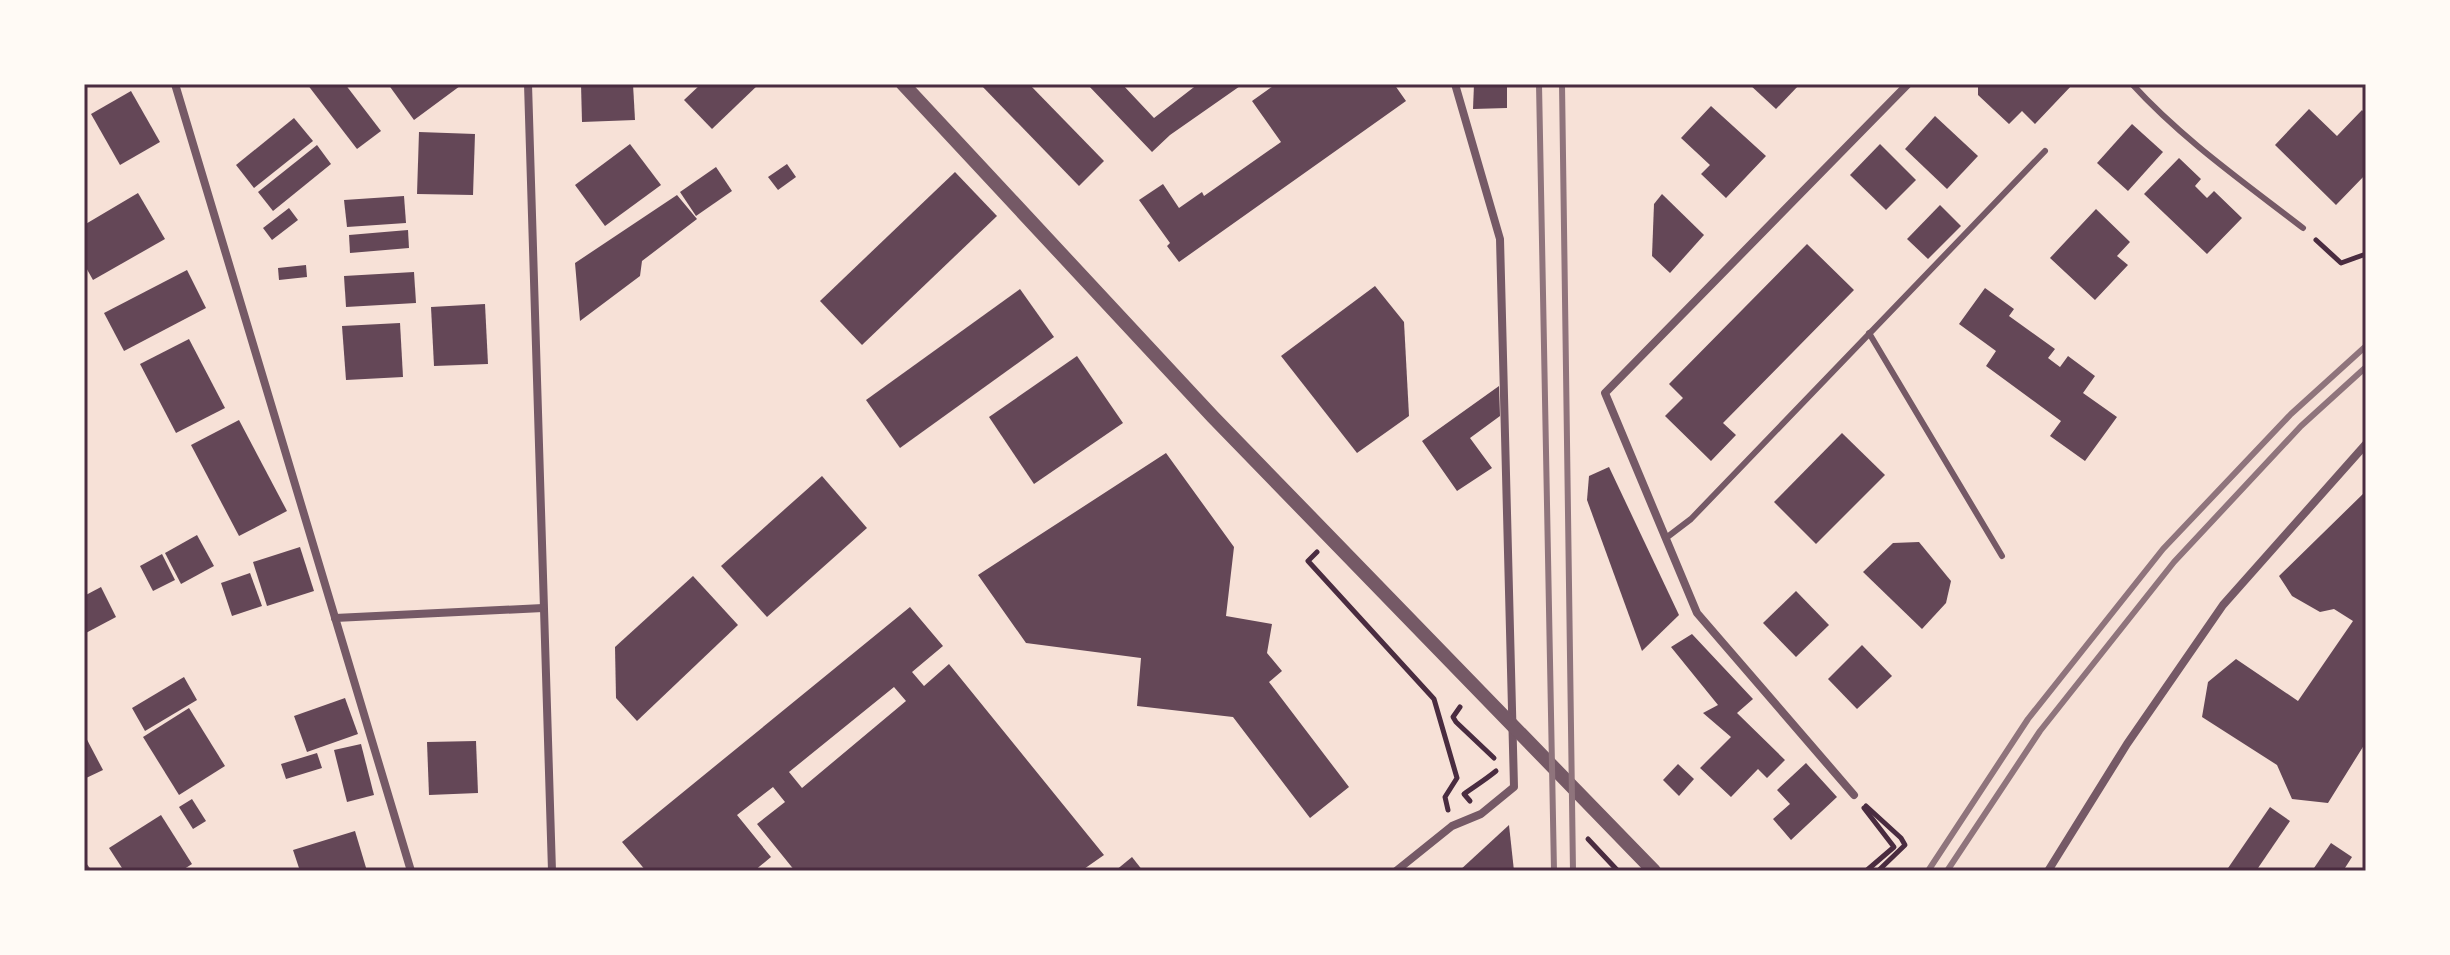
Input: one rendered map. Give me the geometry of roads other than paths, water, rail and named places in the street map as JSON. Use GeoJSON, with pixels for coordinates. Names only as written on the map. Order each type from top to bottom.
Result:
{"type":"FeatureCollection","features":[{"type":"Feature","properties":{"kind":"street"},"geometry":{"type":"LineString","coordinates":[[175,84],[411,871]]}},
{"type":"Feature","properties":{"kind":"street"},"geometry":{"type":"LineString","coordinates":[[528,84],[552,871]]}},
{"type":"Feature","properties":{"kind":"street"},"geometry":{"type":"LineString","coordinates":[[903,84],[1257,462],[1654,871]]}},
{"type":"Feature","properties":{"kind":"street"},"geometry":{"type":"LineString","coordinates":[[1396,871],[1452,826],[1481,814],[1514,787],[1500,239],[1455,84]]}},
{"type":"Feature","properties":{"kind":"street"},"geometry":{"type":"LineString","coordinates":[[1854,795],[1697,613],[1605,393],[1908,84]]}},
{"type":"Feature","properties":{"kind":"street"},"geometry":{"type":"LineString","coordinates":[[2048,871],[2127,744],[2223,605],[2366,444]]}},
{"type":"Feature","properties":{"kind":"street"},"geometry":{"type":"LineString","coordinates":[[335,618],[543,608]]}},
{"type":"Feature","properties":{"kind":"lane"},"geometry":{"type":"LineString","coordinates":[[2132,84],[2151,105],[2303,228]]}},
{"type":"Feature","properties":{"kind":"lane"},"geometry":{"type":"LineString","coordinates":[[1666,538],[1691,519],[2045,151]]}},
{"type":"Feature","properties":{"kind":"lane"},"geometry":{"type":"LineString","coordinates":[[1869,333],[2002,556]]}},
{"type":"Feature","properties":{"kind":"railway"},"geometry":{"type":"LineString","coordinates":[[1539,84],[1554,871]]}},
{"type":"Feature","properties":{"kind":"railway"},"geometry":{"type":"LineString","coordinates":[[1562,84],[1573,871]]}},
{"type":"Feature","properties":{"kind":"railway"},"geometry":{"type":"LineString","coordinates":[[1928,871],[2028,719],[2163,549],[2291,414],[2366,346]]}},
{"type":"Feature","properties":{"kind":"railway"},"geometry":{"type":"LineString","coordinates":[[1947,871],[2040,731],[2174,562],[2301,426],[2366,367]]}}]}
